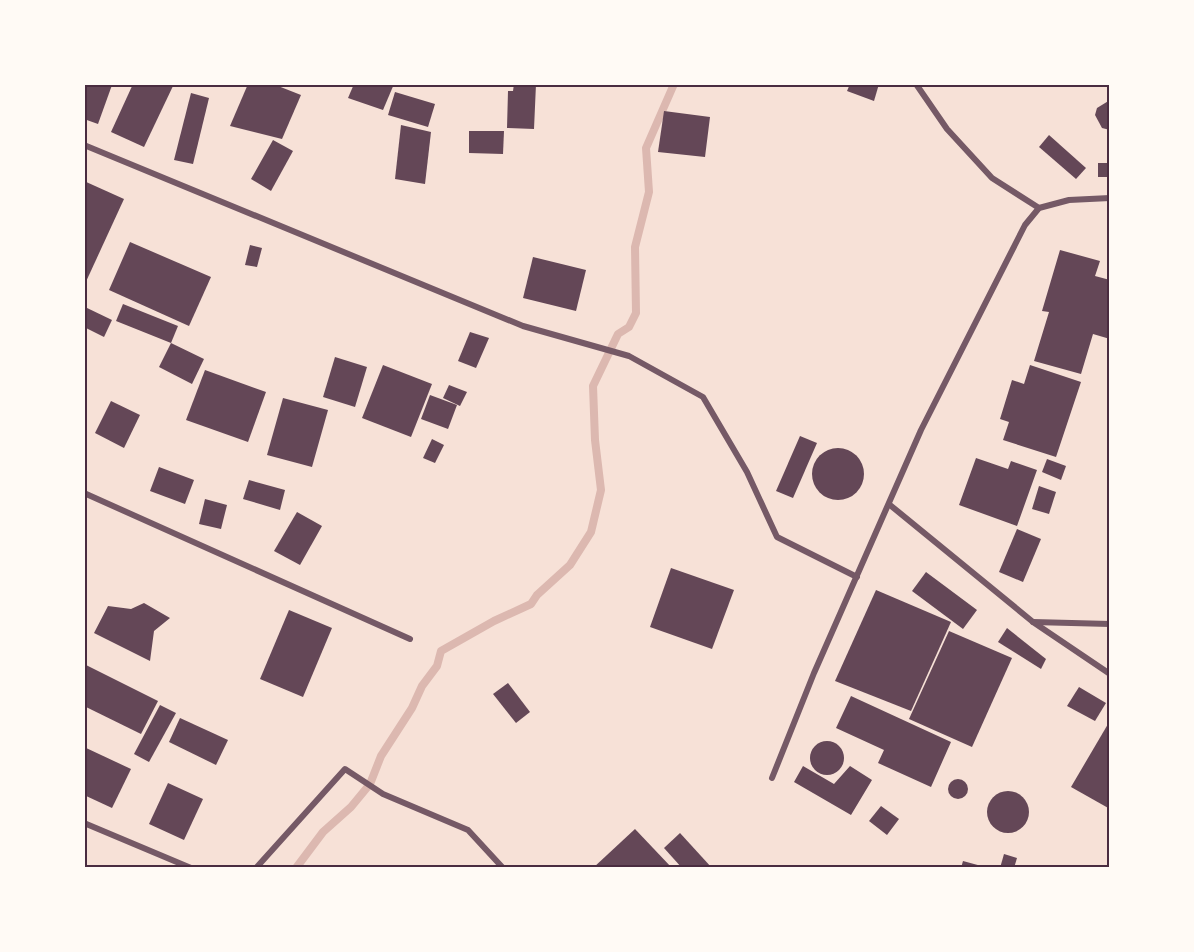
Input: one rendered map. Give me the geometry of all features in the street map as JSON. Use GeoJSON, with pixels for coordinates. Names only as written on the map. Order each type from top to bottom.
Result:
{"type":"FeatureCollection","features":[{"type":"Feature","properties":{"kind":"street"},"geometry":{"type":"LineString","coordinates":[[916,84],[947,129],[992,178],[1039,208]]}},
{"type":"Feature","properties":{"kind":"street"},"geometry":{"type":"LineString","coordinates":[[84,145],[523,326],[629,356],[703,397],[747,472],[777,537],[857,577]]}},
{"type":"Feature","properties":{"kind":"street"},"geometry":{"type":"LineString","coordinates":[[772,778],[814,673],[890,505],[921,430],[1025,225],[1039,208],[1069,200],[1110,198]]}},
{"type":"Feature","properties":{"kind":"street"},"geometry":{"type":"LineString","coordinates":[[84,493],[411,639]]}},
{"type":"Feature","properties":{"kind":"street"},"geometry":{"type":"LineString","coordinates":[[890,505],[1033,622],[1110,674]]}},
{"type":"Feature","properties":{"kind":"street"},"geometry":{"type":"LineString","coordinates":[[1033,622],[1110,624]]}},
{"type":"Feature","properties":{"kind":"street"},"geometry":{"type":"LineString","coordinates":[[256,868],[345,769],[383,794],[468,830],[503,868]]}},
{"type":"Feature","properties":{"kind":"street"},"geometry":{"type":"LineString","coordinates":[[84,823],[191,868]]}},
{"type":"Feature","properties":{"kind":"building"},"geometry":{"type":"Polygon","coordinates":[[[84,84],[112,85],[98,124],[84,119],[84,84]]]}},
{"type":"Feature","properties":{"kind":"building"},"geometry":{"type":"Polygon","coordinates":[[[133,84],[173,86],[144,147],[111,132],[133,84]]]}},
{"type":"Feature","properties":{"kind":"building"},"geometry":{"type":"Polygon","coordinates":[[[248,84],[273,84],[301,95],[282,139],[230,126],[248,84]]]}},
{"type":"Feature","properties":{"kind":"building"},"geometry":{"type":"Polygon","coordinates":[[[354,84],[394,84],[383,110],[348,98],[354,84]]]}},
{"type":"Feature","properties":{"kind":"building"},"geometry":{"type":"Polygon","coordinates":[[[514,84],[536,84],[534,129],[507,128],[508,91],[513,91],[514,84]]]}},
{"type":"Feature","properties":{"kind":"building"},"geometry":{"type":"Polygon","coordinates":[[[850,84],[879,84],[874,101],[847,91],[850,84]]]}},
{"type":"Feature","properties":{"kind":"building"},"geometry":{"type":"Polygon","coordinates":[[[395,92],[435,104],[428,127],[388,115],[395,92]]]}},
{"type":"Feature","properties":{"kind":"building"},"geometry":{"type":"Polygon","coordinates":[[[191,93],[209,98],[193,164],[174,160],[191,93]]]}},
{"type":"Feature","properties":{"kind":"building"},"geometry":{"type":"Polygon","coordinates":[[[1110,100],[1110,130],[1102,128],[1095,115],[1097,108],[1110,100]]]}},
{"type":"Feature","properties":{"kind":"building"},"geometry":{"type":"Polygon","coordinates":[[[664,111],[710,117],[705,157],[658,152],[664,111]]]}},
{"type":"Feature","properties":{"kind":"building"},"geometry":{"type":"Polygon","coordinates":[[[401,125],[431,132],[425,184],[395,179],[401,125]]]}},
{"type":"Feature","properties":{"kind":"building"},"geometry":{"type":"Polygon","coordinates":[[[469,131],[504,131],[503,154],[469,153],[469,131]]]}},
{"type":"Feature","properties":{"kind":"building"},"geometry":{"type":"Polygon","coordinates":[[[1049,135],[1086,168],[1076,179],[1039,147],[1049,135]]]}},
{"type":"Feature","properties":{"kind":"building"},"geometry":{"type":"Polygon","coordinates":[[[273,140],[293,151],[271,191],[251,179],[273,140]]]}},
{"type":"Feature","properties":{"kind":"building"},"geometry":{"type":"Polygon","coordinates":[[[1098,163],[1110,163],[1110,177],[1098,177],[1098,163]]]}},
{"type":"Feature","properties":{"kind":"building"},"geometry":{"type":"Polygon","coordinates":[[[84,181],[124,199],[84,286],[84,181]]]}},
{"type":"Feature","properties":{"kind":"building"},"geometry":{"type":"Polygon","coordinates":[[[130,242],[211,277],[189,326],[109,290],[130,242]]]}},
{"type":"Feature","properties":{"kind":"building"},"geometry":{"type":"Polygon","coordinates":[[[250,245],[262,248],[257,267],[245,265],[250,245]]]}},
{"type":"Feature","properties":{"kind":"building"},"geometry":{"type":"Polygon","coordinates":[[[1060,250],[1100,261],[1095,276],[1110,280],[1110,339],[1093,334],[1081,374],[1034,361],[1049,312],[1042,311],[1060,250]]]}},
{"type":"Feature","properties":{"kind":"building"},"geometry":{"type":"Polygon","coordinates":[[[533,257],[586,270],[576,311],[523,298],[533,257]]]}},
{"type":"Feature","properties":{"kind":"building"},"geometry":{"type":"Polygon","coordinates":[[[123,304],[178,326],[171,343],[116,321],[123,304]]]}},
{"type":"Feature","properties":{"kind":"building"},"geometry":{"type":"Polygon","coordinates":[[[85,307],[112,320],[104,337],[84,327],[85,307]]]}},
{"type":"Feature","properties":{"kind":"building"},"geometry":{"type":"Polygon","coordinates":[[[470,332],[489,338],[476,368],[458,361],[470,332]]]}},
{"type":"Feature","properties":{"kind":"building"},"geometry":{"type":"Polygon","coordinates":[[[171,343],[204,359],[192,384],[159,367],[171,343]]]}},
{"type":"Feature","properties":{"kind":"building"},"geometry":{"type":"Polygon","coordinates":[[[335,357],[367,367],[355,407],[323,397],[335,357]]]}},
{"type":"Feature","properties":{"kind":"building"},"geometry":{"type":"Polygon","coordinates":[[[383,365],[432,384],[411,437],[362,418],[383,365]]]}},
{"type":"Feature","properties":{"kind":"building"},"geometry":{"type":"Polygon","coordinates":[[[1030,365],[1081,382],[1056,457],[1003,440],[1009,422],[1000,419],[1012,380],[1024,384],[1030,365]]]}},
{"type":"Feature","properties":{"kind":"building"},"geometry":{"type":"Polygon","coordinates":[[[205,370],[266,392],[248,442],[186,420],[205,370]]]}},
{"type":"Feature","properties":{"kind":"building"},"geometry":{"type":"Polygon","coordinates":[[[449,385],[467,392],[460,406],[443,398],[449,385]]]}},
{"type":"Feature","properties":{"kind":"building"},"geometry":{"type":"Polygon","coordinates":[[[430,395],[457,405],[448,429],[421,419],[430,395]]]}},
{"type":"Feature","properties":{"kind":"building"},"geometry":{"type":"Polygon","coordinates":[[[283,398],[328,410],[312,467],[267,455],[283,398]]]}},
{"type":"Feature","properties":{"kind":"building"},"geometry":{"type":"Polygon","coordinates":[[[111,401],[140,415],[124,448],[95,433],[111,401]]]}},
{"type":"Feature","properties":{"kind":"building"},"geometry":{"type":"Polygon","coordinates":[[[800,436],[817,443],[793,498],[776,491],[800,436]]]}},
{"type":"Feature","properties":{"kind":"building"},"geometry":{"type":"Polygon","coordinates":[[[432,439],[444,445],[435,463],[423,458],[432,439]]]}},
{"type":"Feature","properties":{"kind":"building"},"geometry":{"type":"Polygon","coordinates":[[[838,448],[848,450],[856,456],[862,464],[864,474],[862,484],[856,492],[848,498],[838,500],[828,498],[820,492],[814,484],[812,474],[814,464],[820,456],[828,450],[838,448]]]}},
{"type":"Feature","properties":{"kind":"building"},"geometry":{"type":"Polygon","coordinates":[[[976,458],[1008,469],[1011,461],[1037,470],[1017,526],[959,505],[976,458]]]}},
{"type":"Feature","properties":{"kind":"building"},"geometry":{"type":"Polygon","coordinates":[[[1047,459],[1066,466],[1061,480],[1042,472],[1047,459]]]}},
{"type":"Feature","properties":{"kind":"building"},"geometry":{"type":"Polygon","coordinates":[[[159,467],[194,480],[185,504],[150,491],[159,467]]]}},
{"type":"Feature","properties":{"kind":"building"},"geometry":{"type":"Polygon","coordinates":[[[249,480],[285,490],[280,510],[243,499],[249,480]]]}},
{"type":"Feature","properties":{"kind":"building"},"geometry":{"type":"Polygon","coordinates":[[[1039,486],[1056,492],[1049,514],[1032,509],[1039,486]]]}},
{"type":"Feature","properties":{"kind":"building"},"geometry":{"type":"Polygon","coordinates":[[[205,499],[227,505],[221,529],[199,524],[205,499]]]}},
{"type":"Feature","properties":{"kind":"building"},"geometry":{"type":"Polygon","coordinates":[[[297,512],[322,526],[300,565],[274,551],[297,512]]]}},
{"type":"Feature","properties":{"kind":"building"},"geometry":{"type":"Polygon","coordinates":[[[1017,529],[1041,539],[1023,582],[999,572],[1017,529]]]}},
{"type":"Feature","properties":{"kind":"building"},"geometry":{"type":"Polygon","coordinates":[[[671,568],[734,590],[712,649],[650,627],[671,568]]]}},
{"type":"Feature","properties":{"kind":"building"},"geometry":{"type":"Polygon","coordinates":[[[926,572],[977,610],[963,629],[912,591],[926,572]]]}},
{"type":"Feature","properties":{"kind":"building"},"geometry":{"type":"Polygon","coordinates":[[[876,590],[951,622],[911,711],[835,681],[876,590]]]}},
{"type":"Feature","properties":{"kind":"building"},"geometry":{"type":"Polygon","coordinates":[[[144,603],[170,618],[154,631],[150,661],[94,633],[108,606],[131,609],[144,603]]]}},
{"type":"Feature","properties":{"kind":"building"},"geometry":{"type":"Polygon","coordinates":[[[289,610],[332,628],[303,697],[260,679],[289,610]]]}},
{"type":"Feature","properties":{"kind":"building"},"geometry":{"type":"Polygon","coordinates":[[[1007,628],[1046,659],[1041,669],[998,642],[1007,628]]]}},
{"type":"Feature","properties":{"kind":"building"},"geometry":{"type":"Polygon","coordinates":[[[949,631],[1012,658],[972,747],[909,719],[949,631]]]}},
{"type":"Feature","properties":{"kind":"building"},"geometry":{"type":"Polygon","coordinates":[[[84,664],[158,701],[141,734],[84,706],[84,664]]]}},
{"type":"Feature","properties":{"kind":"building"},"geometry":{"type":"Polygon","coordinates":[[[508,683],[530,712],[516,723],[493,694],[508,683]]]}},
{"type":"Feature","properties":{"kind":"building"},"geometry":{"type":"Polygon","coordinates":[[[1079,687],[1106,703],[1095,721],[1067,706],[1079,687]]]}},
{"type":"Feature","properties":{"kind":"building"},"geometry":{"type":"Polygon","coordinates":[[[851,696],[951,742],[931,787],[878,763],[884,750],[836,728],[851,696]]]}},
{"type":"Feature","properties":{"kind":"building"},"geometry":{"type":"Polygon","coordinates":[[[160,705],[176,713],[149,762],[134,754],[160,705]]]}},
{"type":"Feature","properties":{"kind":"building"},"geometry":{"type":"Polygon","coordinates":[[[180,718],[228,740],[216,765],[169,742],[180,718]]]}},
{"type":"Feature","properties":{"kind":"building"},"geometry":{"type":"Polygon","coordinates":[[[1108,724],[1110,725],[1110,809],[1071,787],[1108,724]]]}},
{"type":"Feature","properties":{"kind":"building"},"geometry":{"type":"Polygon","coordinates":[[[827,741],[839,746],[844,758],[839,770],[827,775],[815,770],[810,758],[815,746],[827,741]]]}},
{"type":"Feature","properties":{"kind":"building"},"geometry":{"type":"Polygon","coordinates":[[[84,747],[131,769],[112,808],[84,795],[84,747]]]}},
{"type":"Feature","properties":{"kind":"building"},"geometry":{"type":"Polygon","coordinates":[[[803,766],[834,784],[850,766],[872,780],[851,815],[794,782],[803,766]]]}},
{"type":"Feature","properties":{"kind":"building"},"geometry":{"type":"Polygon","coordinates":[[[958,779],[965,782],[968,789],[965,796],[958,799],[951,796],[948,789],[951,782],[958,779]]]}},
{"type":"Feature","properties":{"kind":"building"},"geometry":{"type":"Polygon","coordinates":[[[168,783],[203,799],[184,840],[149,824],[168,783]]]}},
{"type":"Feature","properties":{"kind":"building"},"geometry":{"type":"Polygon","coordinates":[[[1008,791],[1023,797],[1029,812],[1023,827],[1008,833],[993,827],[987,812],[993,797],[1008,791]]]}},
{"type":"Feature","properties":{"kind":"building"},"geometry":{"type":"Polygon","coordinates":[[[881,806],[899,819],[887,835],[869,821],[881,806]]]}},
{"type":"Feature","properties":{"kind":"building"},"geometry":{"type":"Polygon","coordinates":[[[635,829],[672,868],[593,868],[635,829]]]}},
{"type":"Feature","properties":{"kind":"building"},"geometry":{"type":"Polygon","coordinates":[[[680,833],[712,868],[682,868],[664,848],[680,833]]]}},
{"type":"Feature","properties":{"kind":"building"},"geometry":{"type":"Polygon","coordinates":[[[1004,854],[1017,858],[1014,868],[1000,868],[1004,854]]]}},
{"type":"Feature","properties":{"kind":"building"},"geometry":{"type":"Polygon","coordinates":[[[963,861],[985,867],[985,868],[961,868],[963,861]]]}},
{"type":"Feature","properties":{"kind":"waterway"},"geometry":{"type":"LineString","coordinates":[[296,868],[323,832],[351,807],[370,784],[381,756],[412,708],[422,686],[437,666],[441,651],[494,621],[531,604],[537,595],[570,565],[591,532],[601,490],[595,440],[593,386],[618,334],[629,327],[636,313],[635,247],[649,192],[646,148],[674,84]]}}]}
